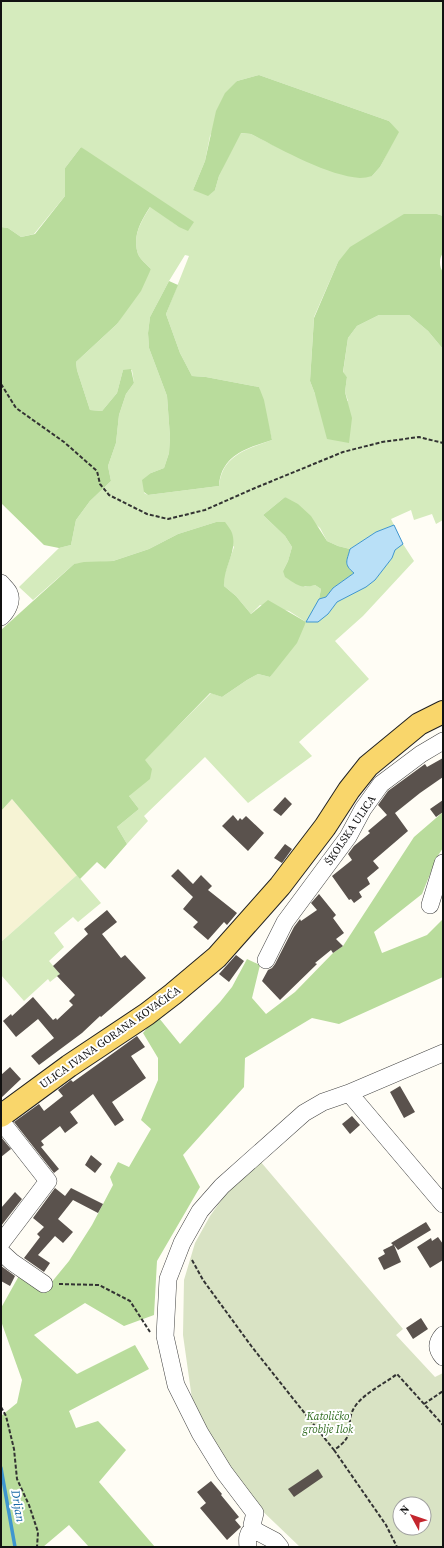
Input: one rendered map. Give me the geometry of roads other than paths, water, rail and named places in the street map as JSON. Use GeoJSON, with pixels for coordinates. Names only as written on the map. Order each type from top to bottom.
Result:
{"type":"FeatureCollection","features":[{"type":"Feature","properties":{"kind":"main road","name":"ULICA IVANA GORANA KOVAČIĆA"},"geometry":{"type":"LineString","coordinates":[[1,1116],[69,1066],[147,1014],[217,957],[260,911],[285,880],[325,827],[349,790],[368,766],[419,724],[443,712]]}},
{"type":"Feature","properties":{"kind":"street"},"geometry":{"type":"LineString","coordinates":[[1,583],[9,593],[10,601],[6,611],[1,617]]}},
{"type":"Feature","properties":{"kind":"street","name":"ŠKOLSKA ULICA"},"geometry":{"type":"LineString","coordinates":[[266,960],[285,922],[348,837],[363,809],[381,784],[421,754],[443,741]]}},
{"type":"Feature","properties":{"kind":"street"},"geometry":{"type":"LineString","coordinates":[[430,905],[443,863]]}},
{"type":"Feature","properties":{"kind":"street"},"geometry":{"type":"LineString","coordinates":[[290,1547],[254,1520],[200,1433],[176,1386],[165,1336],[168,1279],[182,1243],[200,1211],[222,1186],[304,1113],[324,1102],[350,1093],[443,1054]]}},
{"type":"Feature","properties":{"kind":"street"},"geometry":{"type":"LineString","coordinates":[[350,1093],[443,1204]]}},
{"type":"Feature","properties":{"kind":"street"},"geometry":{"type":"LineString","coordinates":[[1,1121],[48,1181],[1,1243]]}},
{"type":"Feature","properties":{"kind":"street"},"geometry":{"type":"LineString","coordinates":[[1,1252],[12,1262],[44,1284]]}},
{"type":"Feature","properties":{"kind":"street"},"geometry":{"type":"LineString","coordinates":[[443,1335],[438,1342],[437,1347],[443,1357]]}},
{"type":"Feature","properties":{"kind":"street"},"geometry":{"type":"LineString","coordinates":[[248,1547],[247,1537],[254,1520]]}},
{"type":"Feature","properties":{"kind":"street"},"geometry":{"type":"LineString","coordinates":[[254,1520],[256,1531],[275,1541],[280,1547]]}},
{"type":"Feature","properties":{"kind":"water"},"geometry":{"type":"Polygon","coordinates":[[[394,525],[403,544],[395,550],[392,558],[375,580],[366,587],[337,602],[328,614],[318,622],[306,622],[319,599],[326,597],[333,588],[354,573],[347,565],[350,549],[376,532],[394,525]]]}},
{"type":"Feature","properties":{"kind":"waterway","name":"Drljan"},"geometry":{"type":"LineString","coordinates":[[1,1468],[15,1547]]}},
{"type":"Feature","properties":{"kind":"park label","name":"Katoličko groblje Ilok"},"geometry":{"type":"Point","coordinates":[328,1422]}}]}
